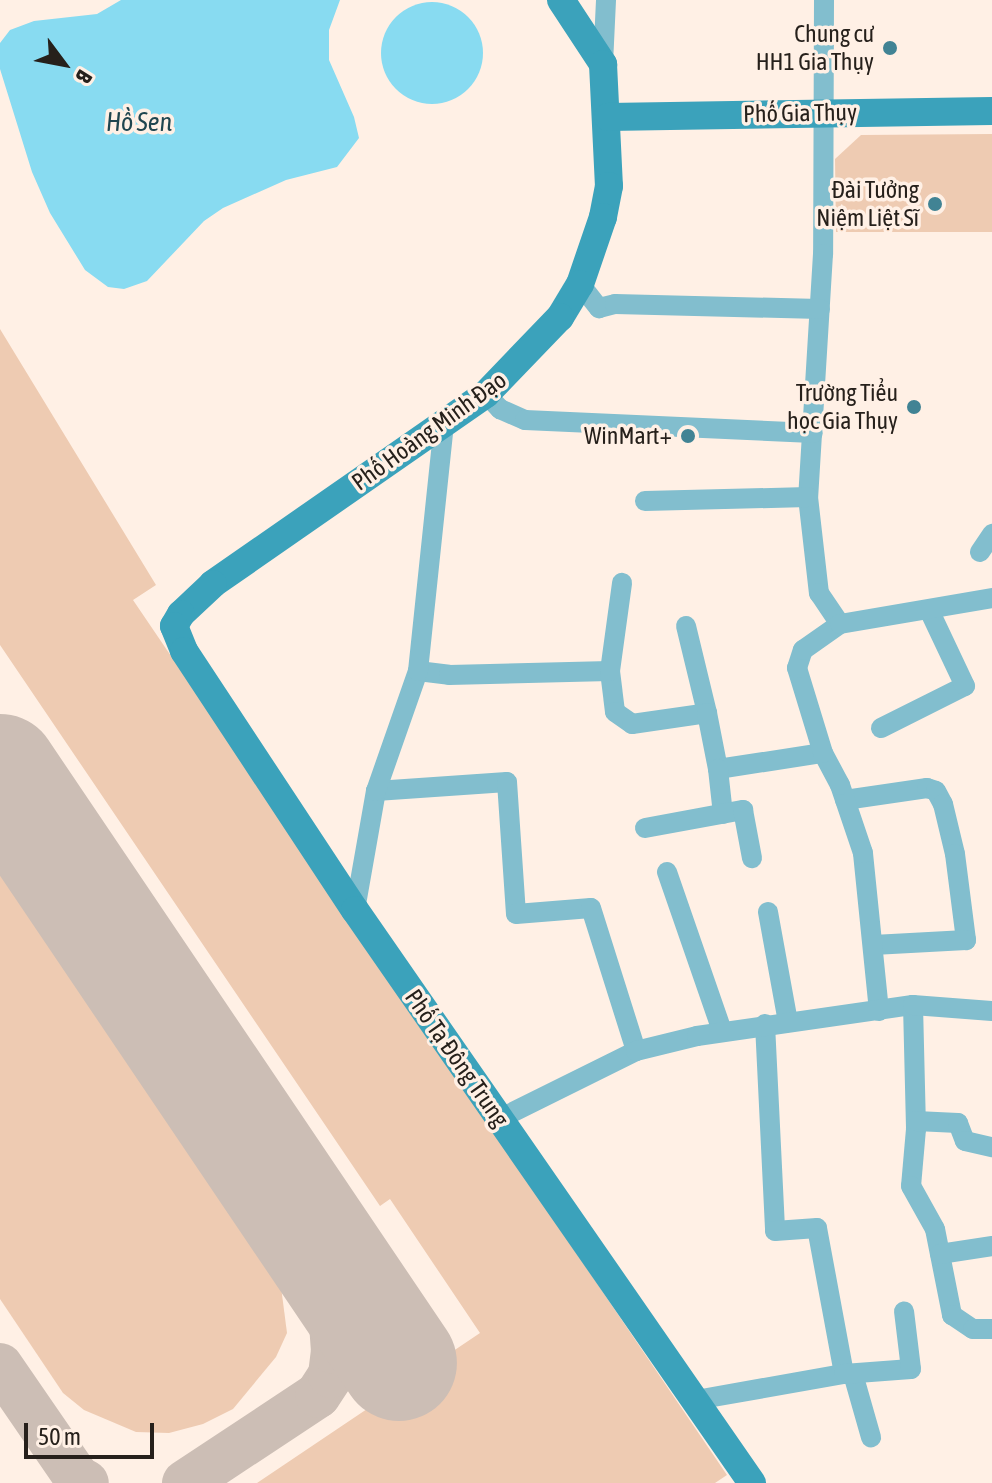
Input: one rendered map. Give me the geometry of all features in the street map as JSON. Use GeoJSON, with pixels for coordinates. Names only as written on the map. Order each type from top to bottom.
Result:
{"type":"FeatureCollection","features":[{"type":"Feature","properties":{"kind":"street","name":"Phố Hoàng Minh Đạo"},"geometry":{"type":"LineString","coordinates":[[174,626],[181,614],[213,584],[486,394],[548,332],[580,284],[603,217],[609,186],[608,117],[603,64],[561,0]]}},
{"type":"Feature","properties":{"kind":"street"},"geometry":{"type":"LineString","coordinates":[[603,64],[606,0]]}},
{"type":"Feature","properties":{"kind":"street"},"geometry":{"type":"LineString","coordinates":[[824,0],[825,112],[820,309],[808,497],[819,593],[840,624]]}},
{"type":"Feature","properties":{"kind":"street","name":"Phố Gia Thụy"},"geometry":{"type":"LineString","coordinates":[[608,117],[992,111]]}},
{"type":"Feature","properties":{"kind":"street"},"geometry":{"type":"LineString","coordinates":[[580,284],[599,308],[615,304],[820,309]]}},
{"type":"Feature","properties":{"kind":"street"},"geometry":{"type":"LineString","coordinates":[[486,394],[500,409],[525,420],[813,433]]}},
{"type":"Feature","properties":{"kind":"street"},"geometry":{"type":"LineString","coordinates":[[355,910],[376,791],[418,671],[444,424]]}},
{"type":"Feature","properties":{"kind":"street"},"geometry":{"type":"LineString","coordinates":[[645,501],[808,497]]}},
{"type":"Feature","properties":{"kind":"street"},"geometry":{"type":"LineString","coordinates":[[980,552],[992,534]]}},
{"type":"Feature","properties":{"kind":"street"},"geometry":{"type":"LineString","coordinates":[[622,583],[610,671],[615,712],[632,724],[707,713]]}},
{"type":"Feature","properties":{"kind":"street"},"geometry":{"type":"LineString","coordinates":[[879,1011],[863,853],[845,800],[823,753],[797,668],[803,650],[840,624],[930,612],[992,598]]}},
{"type":"Feature","properties":{"kind":"street"},"geometry":{"type":"LineString","coordinates":[[881,728],[965,686],[930,612]]}},
{"type":"Feature","properties":{"kind":"street","name":"Phố Tạ Đông Trung"},"geometry":{"type":"LineString","coordinates":[[174,626],[184,651],[355,910],[752,1483]]}},
{"type":"Feature","properties":{"kind":"street"},"geometry":{"type":"LineString","coordinates":[[686,626],[707,713],[723,814]]}},
{"type":"Feature","properties":{"kind":"street"},"geometry":{"type":"LineString","coordinates":[[418,671],[449,675],[610,671]]}},
{"type":"Feature","properties":{"kind":"street"},"geometry":{"type":"LineString","coordinates":[[718,769],[823,753]]}},
{"type":"Feature","properties":{"kind":"street"},"geometry":{"type":"LineString","coordinates":[[376,791],[507,782],[516,914],[591,908],[636,1051]]}},
{"type":"Feature","properties":{"kind":"street"},"geometry":{"type":"LineString","coordinates":[[845,800],[927,788],[936,791],[943,804],[955,854],[966,940],[873,945]]}},
{"type":"Feature","properties":{"kind":"street"},"geometry":{"type":"LineString","coordinates":[[645,828],[743,810],[752,858]]}},
{"type":"Feature","properties":{"kind":"street"},"geometry":{"type":"LineString","coordinates":[[667,872],[722,1031]]}},
{"type":"Feature","properties":{"kind":"street"},"geometry":{"type":"LineString","coordinates":[[768,912],[788,1022]]}},
{"type":"Feature","properties":{"kind":"street"},"geometry":{"type":"LineString","coordinates":[[499,1119],[636,1051],[722,1031],[913,1005],[992,1011]]}},
{"type":"Feature","properties":{"kind":"street"},"geometry":{"type":"LineString","coordinates":[[913,1005],[916,1121],[911,1186],[935,1229],[952,1315],[973,1329],[992,1329]]}},
{"type":"Feature","properties":{"kind":"street"},"geometry":{"type":"LineString","coordinates":[[765,1024],[775,1231],[817,1228],[848,1374],[871,1437]]}},
{"type":"Feature","properties":{"kind":"street"},"geometry":{"type":"LineString","coordinates":[[916,1121],[958,1123],[965,1141],[992,1147]]}},
{"type":"Feature","properties":{"kind":"street"},"geometry":{"type":"LineString","coordinates":[[940,1254],[992,1246]]}},
{"type":"Feature","properties":{"kind":"street"},"geometry":{"type":"LineString","coordinates":[[696,1400],[848,1374],[911,1369],[904,1311]]}},
{"type":"Feature","properties":{"kind":"shaded area"},"geometry":{"type":"Polygon","coordinates":[[[992,134],[992,232],[836,232],[835,159],[861,135],[992,134]]]}},
{"type":"Feature","properties":{"kind":"shaded area"},"geometry":{"type":"Polygon","coordinates":[[[0,329],[156,585],[133,600],[727,1475],[715,1483],[257,1483],[480,1333],[390,1199],[380,1206],[0,645],[0,329]]]}},
{"type":"Feature","properties":{"kind":"shaded area"},"geometry":{"type":"Polygon","coordinates":[[[0,864],[280,1279],[287,1333],[276,1357],[233,1409],[203,1424],[169,1433],[136,1432],[84,1410],[63,1393],[0,1299],[0,864]]]}},
{"type":"Feature","properties":{"kind":"water","name":"Hồ Sen"},"geometry":{"type":"Polygon","coordinates":[[[121,0],[340,0],[329,30],[329,60],[354,117],[359,138],[337,167],[286,180],[223,208],[204,221],[147,281],[124,289],[108,287],[85,270],[50,213],[32,172],[0,69],[0,43],[10,30],[34,21],[97,14],[121,0]]]}},
{"type":"Feature","properties":{"kind":"water"},"geometry":{"type":"Polygon","coordinates":[[[432,2],[451,6],[468,17],[479,34],[483,53],[479,72],[468,89],[451,100],[432,104],[413,100],[396,89],[385,72],[381,53],[385,34],[396,17],[413,6],[432,2]]]}},
{"type":"Feature","properties":{"kind":"taxiway"},"geometry":{"type":"LineString","coordinates":[[185,1483],[318,1395],[331,1375],[334,1351],[331,1310],[308,1228]]}},
{"type":"Feature","properties":{"kind":"taxiway"},"geometry":{"type":"LineString","coordinates":[[0,1366],[77,1478],[86,1483]]}},
{"type":"Feature","properties":{"kind":"runway"},"geometry":{"type":"LineString","coordinates":[[0,772],[399,1363]]}},
{"type":"Feature","properties":{"kind":"place","name":"Chung cư HH1 Gia Thụy"},"geometry":{"type":"Point","coordinates":[890,48]}},
{"type":"Feature","properties":{"kind":"place","name":"Đài Tưởng Niệm Liệt Sĩ"},"geometry":{"type":"Point","coordinates":[935,204]}},
{"type":"Feature","properties":{"kind":"place","name":"Trường Tiểu học Gia Thụy"},"geometry":{"type":"Point","coordinates":[914,407]}},
{"type":"Feature","properties":{"kind":"place","name":"WinMart+"},"geometry":{"type":"Point","coordinates":[688,436]}}]}
